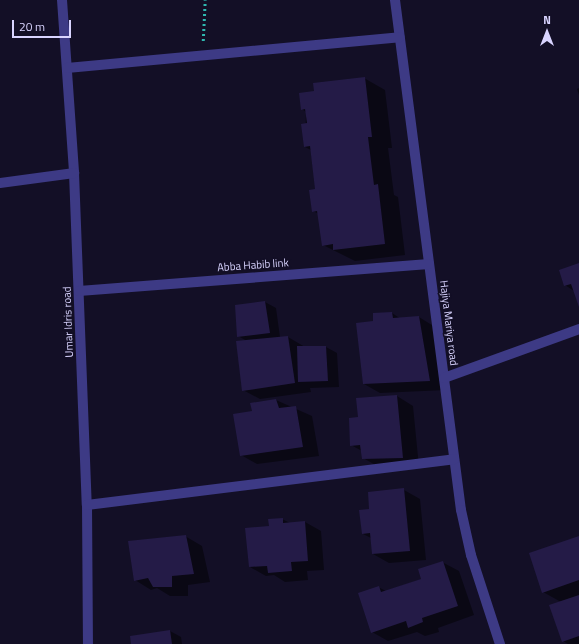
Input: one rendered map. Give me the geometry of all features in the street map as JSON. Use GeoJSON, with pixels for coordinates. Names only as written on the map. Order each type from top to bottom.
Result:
{"type":"FeatureCollection","features":[{"type":"Feature","properties":{"kind":"street","name":"Umar Idris road"},"geometry":{"type":"LineString","coordinates":[[62,0],[74,173],[79,291],[87,505],[88,644]]}},
{"type":"Feature","properties":{"kind":"street","name":"Hajiya Mariya road"},"geometry":{"type":"LineString","coordinates":[[395,0],[461,510],[471,555],[500,644]]}},
{"type":"Feature","properties":{"kind":"street"},"geometry":{"type":"LineString","coordinates":[[67,68],[400,37]]}},
{"type":"Feature","properties":{"kind":"street"},"geometry":{"type":"LineString","coordinates":[[0,183],[74,173]]}},
{"type":"Feature","properties":{"kind":"street","name":"Abba Habib link"},"geometry":{"type":"LineString","coordinates":[[79,291],[429,264]]}},
{"type":"Feature","properties":{"kind":"street"},"geometry":{"type":"LineString","coordinates":[[444,378],[579,329]]}},
{"type":"Feature","properties":{"kind":"street"},"geometry":{"type":"LineString","coordinates":[[87,505],[454,459]]}},
{"type":"Feature","properties":{"kind":"path"},"geometry":{"type":"LineString","coordinates":[[202,55],[205,0]]}},
{"type":"Feature","properties":{"kind":"building"},"geometry":{"type":"Polygon","coordinates":[[[365,77],[372,137],[368,137],[374,185],[378,184],[385,244],[333,250],[333,244],[322,246],[317,211],[312,212],[309,190],[315,189],[310,146],[304,147],[301,124],[307,123],[305,109],[301,110],[299,93],[314,91],[313,83],[365,77]]]}},
{"type":"Feature","properties":{"kind":"building"},"geometry":{"type":"Polygon","coordinates":[[[579,263],[579,307],[571,284],[564,286],[559,270],[579,263]]]}},
{"type":"Feature","properties":{"kind":"building"},"geometry":{"type":"Polygon","coordinates":[[[265,301],[270,333],[237,337],[235,305],[265,301]]]}},
{"type":"Feature","properties":{"kind":"building"},"geometry":{"type":"Polygon","coordinates":[[[392,312],[393,318],[419,316],[430,381],[363,384],[356,323],[373,321],[373,313],[392,312]]]}},
{"type":"Feature","properties":{"kind":"building"},"geometry":{"type":"Polygon","coordinates":[[[288,336],[295,383],[242,391],[236,341],[288,336]]]}},
{"type":"Feature","properties":{"kind":"building"},"geometry":{"type":"Polygon","coordinates":[[[297,346],[326,346],[328,381],[298,382],[297,346]]]}},
{"type":"Feature","properties":{"kind":"building"},"geometry":{"type":"Polygon","coordinates":[[[397,395],[403,458],[362,459],[360,445],[350,446],[349,418],[358,417],[356,398],[397,395]]]}},
{"type":"Feature","properties":{"kind":"building"},"geometry":{"type":"Polygon","coordinates":[[[276,399],[279,408],[296,406],[303,447],[240,456],[233,414],[252,411],[250,403],[276,399]]]}},
{"type":"Feature","properties":{"kind":"building"},"geometry":{"type":"Polygon","coordinates":[[[404,488],[410,551],[372,554],[370,533],[362,534],[359,510],[369,509],[368,492],[404,488]]]}},
{"type":"Feature","properties":{"kind":"building"},"geometry":{"type":"Polygon","coordinates":[[[283,518],[283,523],[305,521],[308,561],[291,562],[292,571],[268,573],[267,566],[249,567],[245,528],[269,526],[268,519],[283,518]]]}},
{"type":"Feature","properties":{"kind":"building"},"geometry":{"type":"Polygon","coordinates":[[[186,535],[194,574],[172,576],[172,587],[153,587],[148,578],[134,581],[128,541],[186,535]]]}},
{"type":"Feature","properties":{"kind":"building"},"geometry":{"type":"Polygon","coordinates":[[[579,536],[579,580],[542,593],[529,553],[579,536]]]}},
{"type":"Feature","properties":{"kind":"building"},"geometry":{"type":"Polygon","coordinates":[[[443,561],[458,606],[422,618],[423,622],[408,628],[406,621],[371,633],[358,593],[379,586],[381,592],[421,579],[418,569],[443,561]]]}},
{"type":"Feature","properties":{"kind":"building"},"geometry":{"type":"Polygon","coordinates":[[[579,595],[579,636],[562,642],[549,605],[579,595]]]}},
{"type":"Feature","properties":{"kind":"building"},"geometry":{"type":"Polygon","coordinates":[[[170,630],[172,644],[131,644],[130,636],[170,630]]]}}]}
